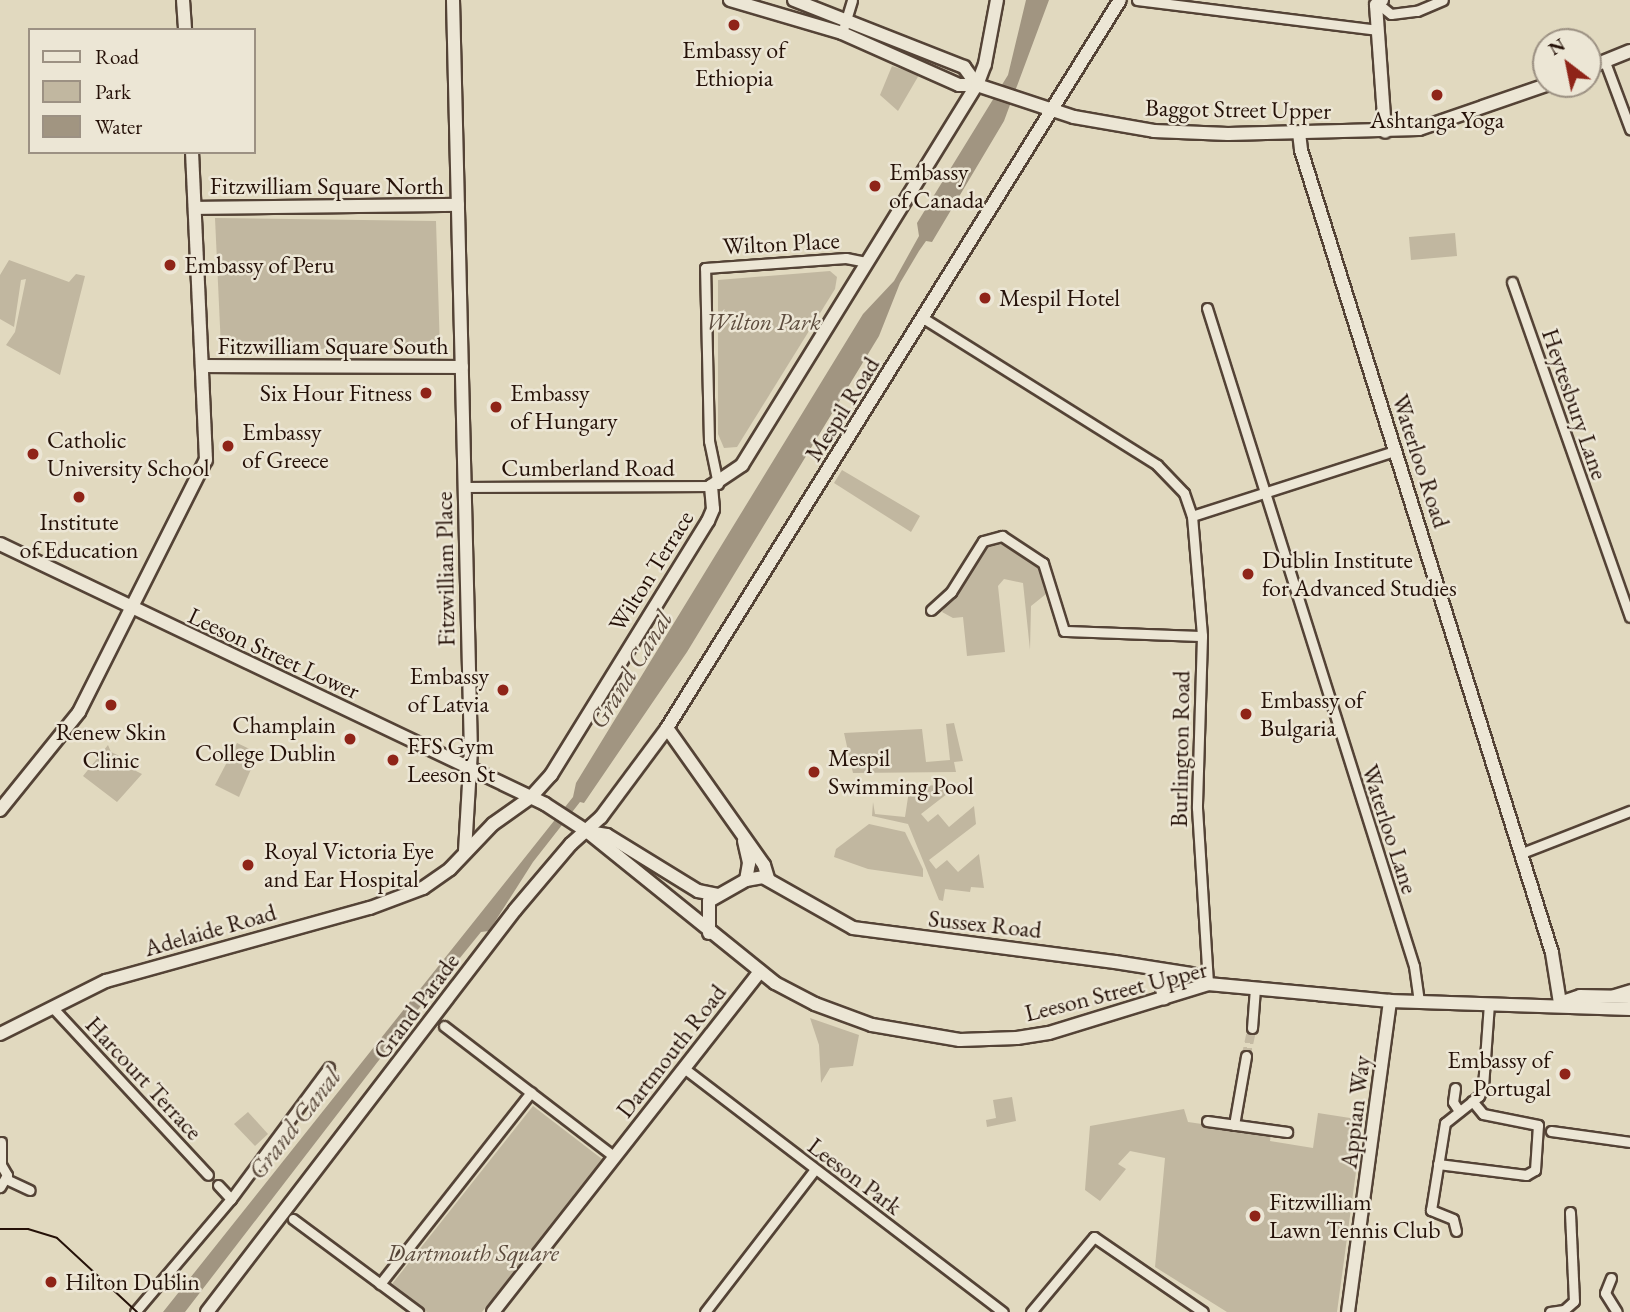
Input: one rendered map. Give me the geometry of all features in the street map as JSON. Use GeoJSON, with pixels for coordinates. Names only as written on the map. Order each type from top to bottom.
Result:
{"type":"FeatureCollection","features":[{"type":"Feature","properties":{"kind":"main road"},"geometry":{"type":"LineString","coordinates":[[183,0],[185,28]]}},
{"type":"Feature","properties":{"kind":"main road","name":"Fitzwilliam Place"},"geometry":{"type":"LineString","coordinates":[[453,0],[470,769]]}},
{"type":"Feature","properties":{"kind":"main road"},"geometry":{"type":"LineString","coordinates":[[730,0],[842,33],[959,85],[977,85]]}},
{"type":"Feature","properties":{"kind":"main road"},"geometry":{"type":"LineString","coordinates":[[794,0],[848,18],[964,67],[977,85]]}},
{"type":"Feature","properties":{"kind":"main road"},"geometry":{"type":"LineString","coordinates":[[715,485],[742,465],[977,85],[985,64],[997,0]]}},
{"type":"Feature","properties":{"kind":"main road","name":"Mespil Road"},"geometry":{"type":"LineString","coordinates":[[588,832],[667,729],[1120,0]]}},
{"type":"Feature","properties":{"kind":"main road"},"geometry":{"type":"LineString","coordinates":[[1378,2],[1384,132]]}},
{"type":"Feature","properties":{"kind":"main road"},"geometry":{"type":"LineString","coordinates":[[1602,63],[1630,51]]}},
{"type":"Feature","properties":{"kind":"main road","name":"Baggot Street Upper"},"geometry":{"type":"LineString","coordinates":[[977,85],[1051,110],[1154,131],[1299,133],[1384,132],[1445,123],[1532,90]]}},
{"type":"Feature","properties":{"kind":"main road","name":"Waterloo Road"},"geometry":{"type":"LineString","coordinates":[[1299,133],[1301,150],[1522,853],[1558,973],[1560,1003]]}},
{"type":"Feature","properties":{"kind":"main road"},"geometry":{"type":"LineString","coordinates":[[0,810],[79,712],[133,610],[206,460],[204,366],[192,154]]}},
{"type":"Feature","properties":{"kind":"main road","name":"Fitzwilliam Square North"},"geometry":{"type":"LineString","coordinates":[[195,208],[458,205]]}},
{"type":"Feature","properties":{"kind":"main road","name":"Fitzwilliam Square South"},"geometry":{"type":"LineString","coordinates":[[204,366],[462,367]]}},
{"type":"Feature","properties":{"kind":"main road","name":"Wilton Terrace"},"geometry":{"type":"LineString","coordinates":[[541,802],[567,748],[708,521],[713,509],[715,485]]}},
{"type":"Feature","properties":{"kind":"main road","name":"Leeson Street Lower"},"geometry":{"type":"LineString","coordinates":[[0,544],[133,610],[541,802],[576,824]]}},
{"type":"Feature","properties":{"kind":"main road"},"geometry":{"type":"LineString","coordinates":[[667,729],[679,741],[744,841],[764,865],[768,878],[746,880],[719,895],[707,906],[709,933]]}},
{"type":"Feature","properties":{"kind":"main road"},"geometry":{"type":"LineString","coordinates":[[465,851],[470,769]]}},
{"type":"Feature","properties":{"kind":"main road","name":"Adelaide Road"},"geometry":{"type":"LineString","coordinates":[[0,1034],[106,981],[393,900],[440,878],[493,824],[541,802]]}},
{"type":"Feature","properties":{"kind":"main road"},"geometry":{"type":"LineString","coordinates":[[468,826],[493,824]]}},
{"type":"Feature","properties":{"kind":"main road","name":"Leeson Street Upper"},"geometry":{"type":"LineString","coordinates":[[576,824],[709,933],[760,971],[815,1004],[872,1025],[960,1040],[1049,1033],[1208,984],[1390,1001],[1560,1003],[1573,997],[1630,997]]}},
{"type":"Feature","properties":{"kind":"main road","name":"Leeson Street Upper"},"geometry":{"type":"LineString","coordinates":[[588,832],[607,835],[704,894],[719,895]]}},
{"type":"Feature","properties":{"kind":"main road","name":"Grand Parade"},"geometry":{"type":"LineString","coordinates":[[207,1312],[516,911],[571,844],[588,832]]}},
{"type":"Feature","properties":{"kind":"main road"},"geometry":{"type":"LineString","coordinates":[[744,841],[749,863],[746,880]]}},
{"type":"Feature","properties":{"kind":"main road","name":"Sussex Road"},"geometry":{"type":"LineString","coordinates":[[768,878],[804,903],[853,928],[1191,974],[1208,984]]}},
{"type":"Feature","properties":{"kind":"main road"},"geometry":{"type":"LineString","coordinates":[[1158,970],[1164,998]]}},
{"type":"Feature","properties":{"kind":"main road","name":"Dartmouth Road"},"geometry":{"type":"LineString","coordinates":[[493,1312],[760,971]]}},
{"type":"Feature","properties":{"kind":"main road","name":"Appian Way"},"geometry":{"type":"LineString","coordinates":[[1348,1312],[1390,1001]]}},
{"type":"Feature","properties":{"kind":"main road","name":"Leeson Street Upper"},"geometry":{"type":"LineString","coordinates":[[1560,1003],[1572,1009],[1630,1009]]}},
{"type":"Feature","properties":{"kind":"street"},"geometry":{"type":"LineString","coordinates":[[842,33],[852,0]]}},
{"type":"Feature","properties":{"kind":"street"},"geometry":{"type":"LineString","coordinates":[[1137,0],[1378,30]]}},
{"type":"Feature","properties":{"kind":"street"},"geometry":{"type":"LineString","coordinates":[[1196,9],[1202,0]]}},
{"type":"Feature","properties":{"kind":"street"},"geometry":{"type":"LineString","coordinates":[[1378,2],[1391,14],[1416,11],[1443,0]]}},
{"type":"Feature","properties":{"kind":"street"},"geometry":{"type":"LineString","coordinates":[[1605,62],[1630,130]]}},
{"type":"Feature","properties":{"kind":"street","name":"Wilton Place"},"geometry":{"type":"LineString","coordinates":[[715,485],[708,419],[705,268],[846,258],[866,262]]}},
{"type":"Feature","properties":{"kind":"street","name":"Heytesbury Lane"},"geometry":{"type":"LineString","coordinates":[[1512,282],[1630,617]]}},
{"type":"Feature","properties":{"kind":"street","name":"Waterloo Lane"},"geometry":{"type":"LineString","coordinates":[[1207,308],[1413,966],[1419,1001]]}},
{"type":"Feature","properties":{"kind":"street","name":"Burlington Road"},"geometry":{"type":"LineString","coordinates":[[923,318],[1173,476],[1192,516],[1202,636],[1197,808],[1208,984]]}},
{"type":"Feature","properties":{"kind":"street"},"geometry":{"type":"LineString","coordinates":[[1192,516],[1395,451]]}},
{"type":"Feature","properties":{"kind":"street","name":"Cumberland Road"},"geometry":{"type":"LineString","coordinates":[[464,486],[715,485]]}},
{"type":"Feature","properties":{"kind":"street"},"geometry":{"type":"LineString","coordinates":[[931,610],[943,601],[983,541],[1002,536],[1043,563],[1064,631],[1202,636]]}},
{"type":"Feature","properties":{"kind":"street"},"geometry":{"type":"LineString","coordinates":[[1522,853],[1630,811]]}},
{"type":"Feature","properties":{"kind":"street"},"geometry":{"type":"LineString","coordinates":[[1251,1028],[1255,988]]}},
{"type":"Feature","properties":{"kind":"street"},"geometry":{"type":"LineString","coordinates":[[1609,996],[1630,989]]}},
{"type":"Feature","properties":{"kind":"street"},"geometry":{"type":"LineString","coordinates":[[1456,1231],[1453,1219],[1431,1210],[1445,1122],[1472,1101],[1483,1087],[1489,1003]]}},
{"type":"Feature","properties":{"kind":"street","name":"Harcourt Terrace"},"geometry":{"type":"LineString","coordinates":[[52,1007],[208,1175]]}},
{"type":"Feature","properties":{"kind":"street"},"geometry":{"type":"LineString","coordinates":[[444,1026],[615,1157]]}},
{"type":"Feature","properties":{"kind":"street"},"geometry":{"type":"LineString","coordinates":[[1234,1125],[1246,1056]]}},
{"type":"Feature","properties":{"kind":"street"},"geometry":{"type":"LineString","coordinates":[[135,1312],[231,1199],[329,1067]]}},
{"type":"Feature","properties":{"kind":"street","name":"Leeson Park"},"geometry":{"type":"LineString","coordinates":[[685,1069],[1003,1312]]}},
{"type":"Feature","properties":{"kind":"street"},"geometry":{"type":"LineString","coordinates":[[1455,1088],[1454,1102],[1459,1111]]}},
{"type":"Feature","properties":{"kind":"street"},"geometry":{"type":"LineString","coordinates":[[380,1284],[531,1092]]}},
{"type":"Feature","properties":{"kind":"street"},"geometry":{"type":"LineString","coordinates":[[1438,1164],[1526,1175],[1535,1170],[1538,1125],[1483,1114],[1472,1101]]}},
{"type":"Feature","properties":{"kind":"street"},"geometry":{"type":"LineString","coordinates":[[1207,1121],[1287,1132]]}},
{"type":"Feature","properties":{"kind":"street"},"geometry":{"type":"LineString","coordinates":[[1551,1130],[1630,1142]]}},
{"type":"Feature","properties":{"kind":"street"},"geometry":{"type":"LineString","coordinates":[[2,1142],[0,1163],[3,1183],[30,1190]]}},
{"type":"Feature","properties":{"kind":"street"},"geometry":{"type":"LineString","coordinates":[[705,1312],[815,1169]]}},
{"type":"Feature","properties":{"kind":"street"},"geometry":{"type":"LineString","coordinates":[[218,1185],[231,1199]]}},
{"type":"Feature","properties":{"kind":"street"},"geometry":{"type":"LineString","coordinates":[[1550,1312],[1564,1310],[1574,1301],[1570,1212]]}},
{"type":"Feature","properties":{"kind":"street"},"geometry":{"type":"LineString","coordinates":[[293,1219],[418,1312]]}},
{"type":"Feature","properties":{"kind":"street"},"geometry":{"type":"LineString","coordinates":[[1031,1312],[1094,1237],[1203,1312]]}},
{"type":"Feature","properties":{"kind":"street"},"geometry":{"type":"LineString","coordinates":[[1611,1278],[1605,1293],[1617,1312]]}},
{"type":"Feature","properties":{"kind":"green space"},"geometry":{"type":"Polygon","coordinates":[[[892,66],[919,75],[898,111],[880,95],[892,66]]]}},
{"type":"Feature","properties":{"kind":"green space"},"geometry":{"type":"Polygon","coordinates":[[[215,218],[436,221],[440,350],[221,348],[215,218]]]}},
{"type":"Feature","properties":{"kind":"green space"},"geometry":{"type":"Polygon","coordinates":[[[1455,233],[1457,256],[1411,260],[1409,237],[1455,233]]]}},
{"type":"Feature","properties":{"kind":"green space"},"geometry":{"type":"Polygon","coordinates":[[[9,260],[69,282],[76,274],[85,276],[60,375],[6,345],[15,332],[26,279],[21,280],[14,327],[0,319],[0,275],[9,260]]]}},
{"type":"Feature","properties":{"kind":"green space","name":"Wilton Park"},"geometry":{"type":"Polygon","coordinates":[[[830,271],[837,277],[835,289],[737,447],[724,448],[718,434],[718,280],[830,271]]]}},
{"type":"Feature","properties":{"kind":"green space"},"geometry":{"type":"Polygon","coordinates":[[[842,470],[920,516],[911,532],[834,483],[842,470]]]}},
{"type":"Feature","properties":{"kind":"green space"},"geometry":{"type":"Polygon","coordinates":[[[999,540],[1036,562],[1046,594],[1031,606],[1030,650],[1023,583],[1004,579],[998,586],[1005,652],[967,656],[963,617],[953,618],[942,612],[986,544],[999,540]]]}},
{"type":"Feature","properties":{"kind":"green space"},"geometry":{"type":"Polygon","coordinates":[[[954,723],[963,761],[954,762],[956,772],[853,773],[844,733],[922,729],[926,762],[950,760],[946,724],[954,723]]]}},
{"type":"Feature","properties":{"kind":"green space"},"geometry":{"type":"Polygon","coordinates":[[[237,743],[258,753],[239,797],[215,785],[237,743]]]}},
{"type":"Feature","properties":{"kind":"green space"},"geometry":{"type":"Polygon","coordinates":[[[108,745],[111,752],[139,765],[136,771],[142,774],[117,802],[83,776],[108,745]]]}},
{"type":"Feature","properties":{"kind":"green space"},"geometry":{"type":"Polygon","coordinates":[[[910,784],[956,787],[921,814],[928,822],[938,814],[949,827],[974,806],[976,824],[929,860],[936,869],[947,860],[958,872],[979,854],[984,888],[971,887],[970,892],[945,889],[943,901],[939,900],[908,824],[872,816],[873,802],[875,814],[905,817],[910,784]]]}},
{"type":"Feature","properties":{"kind":"green space"},"geometry":{"type":"Polygon","coordinates":[[[869,824],[905,832],[923,869],[923,877],[868,869],[834,857],[836,849],[869,824]]]}},
{"type":"Feature","properties":{"kind":"green space"},"geometry":{"type":"Polygon","coordinates":[[[810,1018],[859,1035],[853,1066],[830,1068],[821,1083],[819,1045],[810,1018]]]}},
{"type":"Feature","properties":{"kind":"green space"},"geometry":{"type":"Polygon","coordinates":[[[1012,1097],[1016,1121],[987,1127],[986,1120],[996,1118],[993,1100],[1012,1097]]]}},
{"type":"Feature","properties":{"kind":"green space","name":"Dartmouth Square"},"geometry":{"type":"Polygon","coordinates":[[[533,1106],[602,1159],[482,1312],[427,1312],[392,1284],[533,1106]]]}},
{"type":"Feature","properties":{"kind":"green space","name":"Fitzwilliam Lawn Tennis Club"},"geometry":{"type":"Polygon","coordinates":[[[1184,1109],[1188,1122],[1271,1134],[1270,1141],[1313,1148],[1318,1113],[1363,1120],[1337,1312],[1227,1312],[1155,1267],[1165,1158],[1130,1151],[1118,1164],[1126,1169],[1100,1201],[1085,1190],[1090,1126],[1184,1109]]]}},
{"type":"Feature","properties":{"kind":"green space"},"geometry":{"type":"Polygon","coordinates":[[[248,1112],[268,1134],[255,1146],[234,1124],[248,1112]]]}},
{"type":"Feature","properties":{"kind":"water"},"geometry":{"type":"Polygon","coordinates":[[[1026,0],[1049,0],[1004,121],[932,242],[926,241],[919,251],[900,283],[879,336],[687,652],[584,803],[580,802],[533,862],[489,931],[481,932],[416,1012],[185,1312],[163,1312],[573,797],[576,783],[863,314],[894,281],[919,236],[917,223],[1008,75],[1026,0]]]}},
{"type":"Feature","properties":{"kind":"tunnel"},"geometry":{"type":"LineString","coordinates":[[1246,1056],[1252,1028]]}},
{"type":"Feature","properties":{"kind":"tram line"},"geometry":{"type":"LineString","coordinates":[[0,1229],[28,1229],[57,1238],[137,1312]]}},
{"type":"Feature","properties":{"kind":"place","name":"Embassy of Ethiopia"},"geometry":{"type":"Point","coordinates":[734,25]}},
{"type":"Feature","properties":{"kind":"place","name":"Ashtanga Yoga"},"geometry":{"type":"Point","coordinates":[1437,95]}},
{"type":"Feature","properties":{"kind":"place","name":"Embassy of Canada"},"geometry":{"type":"Point","coordinates":[875,186]}},
{"type":"Feature","properties":{"kind":"place","name":"Embassy of Peru"},"geometry":{"type":"Point","coordinates":[170,265]}},
{"type":"Feature","properties":{"kind":"place","name":"Mespil Hotel"},"geometry":{"type":"Point","coordinates":[985,298]}},
{"type":"Feature","properties":{"kind":"place","name":"Six Hour Fitness"},"geometry":{"type":"Point","coordinates":[426,393]}},
{"type":"Feature","properties":{"kind":"place","name":"Embassy of Hungary"},"geometry":{"type":"Point","coordinates":[496,407]}},
{"type":"Feature","properties":{"kind":"place","name":"Embassy of Greece"},"geometry":{"type":"Point","coordinates":[228,446]}},
{"type":"Feature","properties":{"kind":"place","name":"Catholic University School"},"geometry":{"type":"Point","coordinates":[33,454]}},
{"type":"Feature","properties":{"kind":"place","name":"Institute of Education"},"geometry":{"type":"Point","coordinates":[79,497]}},
{"type":"Feature","properties":{"kind":"place","name":"Dublin Institute for Advanced Studies"},"geometry":{"type":"Point","coordinates":[1248,574]}},
{"type":"Feature","properties":{"kind":"place","name":"Embassy of Latvia"},"geometry":{"type":"Point","coordinates":[503,690]}},
{"type":"Feature","properties":{"kind":"place","name":"Renew Skin Clinic"},"geometry":{"type":"Point","coordinates":[111,705]}},
{"type":"Feature","properties":{"kind":"place","name":"Embassy of Bulgaria"},"geometry":{"type":"Point","coordinates":[1246,714]}},
{"type":"Feature","properties":{"kind":"place","name":"Champlain College Dublin"},"geometry":{"type":"Point","coordinates":[350,739]}},
{"type":"Feature","properties":{"kind":"place","name":"FFS Gym Leeson St"},"geometry":{"type":"Point","coordinates":[393,760]}},
{"type":"Feature","properties":{"kind":"place","name":"Mespil Swimming Pool"},"geometry":{"type":"Point","coordinates":[814,772]}},
{"type":"Feature","properties":{"kind":"place","name":"Royal Victoria Eye and Ear Hospital"},"geometry":{"type":"Point","coordinates":[248,865]}},
{"type":"Feature","properties":{"kind":"place","name":"Embassy of Portugal"},"geometry":{"type":"Point","coordinates":[1565,1074]}},
{"type":"Feature","properties":{"kind":"place","name":"Fitzwilliam Lawn Tennis Club"},"geometry":{"type":"Point","coordinates":[1255,1216]}},
{"type":"Feature","properties":{"kind":"place","name":"Hilton Dublin"},"geometry":{"type":"Point","coordinates":[51,1282]}},
{"type":"Feature","properties":{"kind":"water label","name":"Grand Canal"},"geometry":{"type":"Point","coordinates":[631,670]}},
{"type":"Feature","properties":{"kind":"water label","name":"Grand Canal"},"geometry":{"type":"Point","coordinates":[295,1124]}}]}
